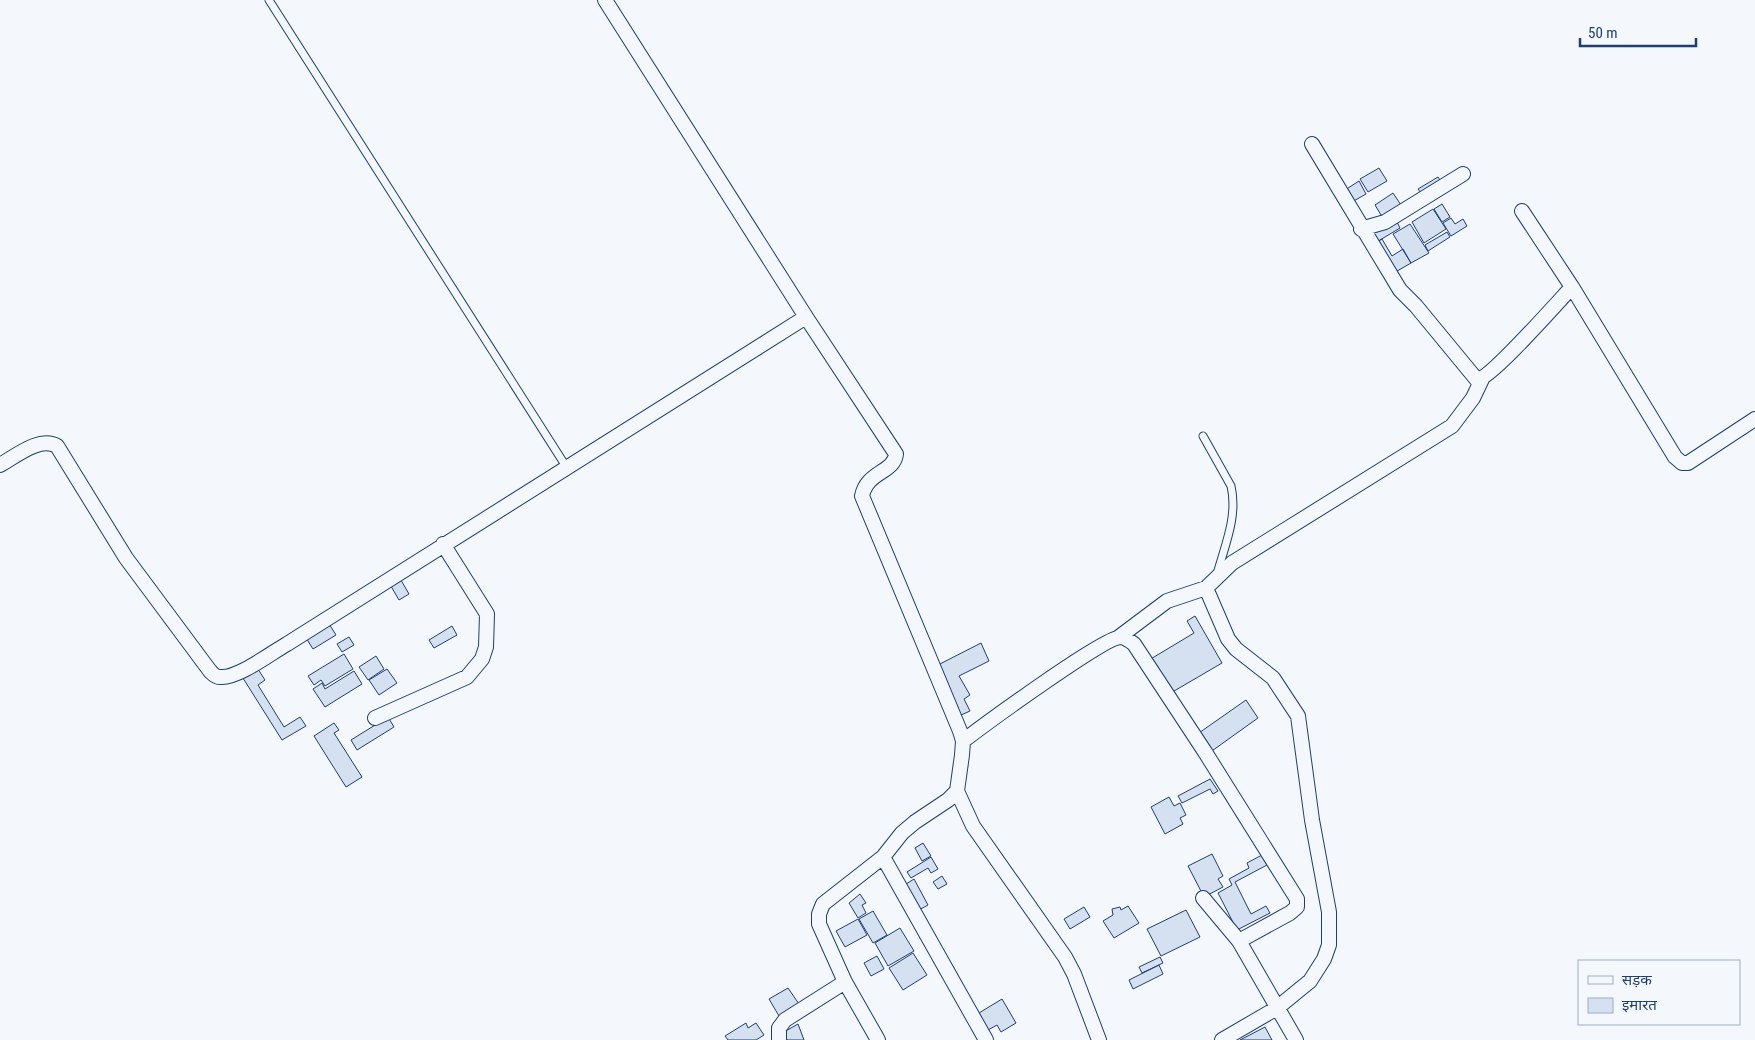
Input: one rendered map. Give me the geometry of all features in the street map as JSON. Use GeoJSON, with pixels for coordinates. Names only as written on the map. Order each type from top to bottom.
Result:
{"type":"FeatureCollection","features":[{"type":"Feature","properties":{"kind":"street"},"geometry":{"type":"LineString","coordinates":[[605,0],[896,454],[896,459],[891,465],[867,481],[862,496],[963,740],[957,792],[973,826],[1065,957],[1074,974],[1099,1040]]}},
{"type":"Feature","properties":{"kind":"street"},"geometry":{"type":"LineString","coordinates":[[1312,144],[1361,229],[1400,290],[1450,346],[1472,376],[1476,380],[1482,379]]}},
{"type":"Feature","properties":{"kind":"street"},"geometry":{"type":"LineString","coordinates":[[1361,229],[1391,218],[1463,174]]}},
{"type":"Feature","properties":{"kind":"street"},"geometry":{"type":"LineString","coordinates":[[1522,211],[1572,287],[1674,457],[1682,463],[1700,456],[1755,419]]}},
{"type":"Feature","properties":{"kind":"street"},"geometry":{"type":"LineString","coordinates":[[963,740],[1058,673],[1120,637],[1167,601],[1206,588],[1216,576],[1232,563],[1452,426],[1473,398],[1482,379],[1572,287]]}},
{"type":"Feature","properties":{"kind":"street"},"geometry":{"type":"LineString","coordinates":[[0,465],[41,443],[50,442],[56,446],[126,558],[216,676],[233,674],[567,468],[806,316]]}},
{"type":"Feature","properties":{"kind":"street"},"geometry":{"type":"LineString","coordinates":[[375,718],[467,677],[482,659],[486,648],[487,614],[444,544]]}},
{"type":"Feature","properties":{"kind":"street"},"geometry":{"type":"LineString","coordinates":[[1206,588],[1228,639],[1236,649],[1273,678],[1284,691],[1298,716],[1302,733],[1312,820],[1326,888],[1329,946],[1324,960],[1310,981],[1277,1008],[1222,1040]]}},
{"type":"Feature","properties":{"kind":"street"},"geometry":{"type":"LineString","coordinates":[[1120,637],[1128,639],[1134,644],[1205,752],[1297,899],[1297,907],[1290,913],[1239,941]]}},
{"type":"Feature","properties":{"kind":"street"},"geometry":{"type":"LineString","coordinates":[[878,1040],[845,982],[819,924],[819,914],[823,904],[883,857],[902,833],[957,792]]}},
{"type":"Feature","properties":{"kind":"street"},"geometry":{"type":"LineString","coordinates":[[883,857],[986,1040]]}},
{"type":"Feature","properties":{"kind":"street"},"geometry":{"type":"LineString","coordinates":[[1203,898],[1239,941],[1296,1040]]}},
{"type":"Feature","properties":{"kind":"street"},"geometry":{"type":"LineString","coordinates":[[779,1040],[779,1028],[785,1020],[845,982]]}},
{"type":"Feature","properties":{"kind":"lane"},"geometry":{"type":"LineString","coordinates":[[269,0],[367,150],[567,468]]}},
{"type":"Feature","properties":{"kind":"lane"},"geometry":{"type":"LineString","coordinates":[[1203,436],[1231,486],[1233,494],[1233,517],[1216,576]]}},
{"type":"Feature","properties":{"kind":"building"},"geometry":{"type":"Polygon","coordinates":[[[1379,168],[1387,181],[1368,192],[1360,179],[1379,168]]]}},
{"type":"Feature","properties":{"kind":"building"},"geometry":{"type":"Polygon","coordinates":[[[1438,177],[1442,183],[1423,196],[1418,189],[1438,177]]]}},
{"type":"Feature","properties":{"kind":"building"},"geometry":{"type":"Polygon","coordinates":[[[1359,181],[1366,194],[1352,202],[1345,190],[1359,181]]]}},
{"type":"Feature","properties":{"kind":"building"},"geometry":{"type":"Polygon","coordinates":[[[1393,193],[1403,208],[1384,220],[1375,205],[1393,193]]]}},
{"type":"Feature","properties":{"kind":"building"},"geometry":{"type":"Polygon","coordinates":[[[1442,204],[1450,217],[1442,222],[1434,209],[1442,204]]]}},
{"type":"Feature","properties":{"kind":"building"},"geometry":{"type":"Polygon","coordinates":[[[1433,209],[1446,229],[1424,243],[1412,222],[1433,209]]]}},
{"type":"Feature","properties":{"kind":"building"},"geometry":{"type":"Polygon","coordinates":[[[1395,218],[1400,228],[1375,243],[1370,233],[1395,218]]]}},
{"type":"Feature","properties":{"kind":"building"},"geometry":{"type":"Polygon","coordinates":[[[1451,218],[1455,224],[1463,219],[1467,226],[1451,236],[1443,223],[1451,218]]]}},
{"type":"Feature","properties":{"kind":"building"},"geometry":{"type":"Polygon","coordinates":[[[1410,224],[1429,253],[1411,263],[1393,234],[1410,224]]]}},
{"type":"Feature","properties":{"kind":"building"},"geometry":{"type":"Polygon","coordinates":[[[1447,232],[1450,237],[1428,251],[1425,245],[1447,232]]]}},
{"type":"Feature","properties":{"kind":"building"},"geometry":{"type":"Polygon","coordinates":[[[1382,239],[1392,256],[1403,249],[1411,263],[1392,274],[1374,244],[1382,239]]]}},
{"type":"Feature","properties":{"kind":"building"},"geometry":{"type":"Polygon","coordinates":[[[398,575],[409,594],[399,600],[388,581],[398,575]]]}},
{"type":"Feature","properties":{"kind":"building"},"geometry":{"type":"Polygon","coordinates":[[[1195,616],[1222,663],[1169,694],[1149,660],[1194,633],[1187,621],[1195,616]]]}},
{"type":"Feature","properties":{"kind":"building"},"geometry":{"type":"Polygon","coordinates":[[[326,619],[336,635],[313,649],[303,633],[326,619]]]}},
{"type":"Feature","properties":{"kind":"building"},"geometry":{"type":"Polygon","coordinates":[[[452,626],[457,635],[434,648],[429,640],[452,626]]]}},
{"type":"Feature","properties":{"kind":"building"},"geometry":{"type":"Polygon","coordinates":[[[349,637],[354,645],[342,652],[337,644],[349,637]]]}},
{"type":"Feature","properties":{"kind":"building"},"geometry":{"type":"Polygon","coordinates":[[[981,643],[989,661],[959,676],[970,695],[964,699],[970,711],[961,715],[936,666],[981,643]]]}},
{"type":"Feature","properties":{"kind":"building"},"geometry":{"type":"Polygon","coordinates":[[[344,654],[353,669],[325,686],[321,680],[314,685],[308,676],[344,654]]]}},
{"type":"Feature","properties":{"kind":"building"},"geometry":{"type":"Polygon","coordinates":[[[376,656],[384,669],[368,680],[359,667],[376,656]]]}},
{"type":"Feature","properties":{"kind":"building"},"geometry":{"type":"Polygon","coordinates":[[[256,666],[265,680],[258,685],[284,727],[300,717],[306,726],[282,740],[241,675],[256,666]]]}},
{"type":"Feature","properties":{"kind":"building"},"geometry":{"type":"Polygon","coordinates":[[[387,669],[397,683],[379,695],[369,680],[387,669]]]}},
{"type":"Feature","properties":{"kind":"building"},"geometry":{"type":"Polygon","coordinates":[[[354,671],[362,684],[325,707],[313,689],[322,683],[325,689],[354,671]]]}},
{"type":"Feature","properties":{"kind":"building"},"geometry":{"type":"Polygon","coordinates":[[[1246,700],[1258,718],[1209,753],[1196,735],[1246,700]]]}},
{"type":"Feature","properties":{"kind":"building"},"geometry":{"type":"Polygon","coordinates":[[[388,717],[394,727],[357,750],[351,740],[388,717]]]}},
{"type":"Feature","properties":{"kind":"building"},"geometry":{"type":"Polygon","coordinates":[[[334,723],[339,730],[334,733],[362,777],[346,787],[314,736],[334,723]]]}},
{"type":"Feature","properties":{"kind":"building"},"geometry":{"type":"Polygon","coordinates":[[[1210,779],[1218,791],[1213,794],[1210,789],[1182,803],[1178,796],[1210,779]]]}},
{"type":"Feature","properties":{"kind":"building"},"geometry":{"type":"Polygon","coordinates":[[[1169,797],[1174,806],[1180,803],[1186,815],[1180,818],[1183,824],[1165,834],[1151,807],[1169,797]]]}},
{"type":"Feature","properties":{"kind":"building"},"geometry":{"type":"Polygon","coordinates":[[[923,843],[931,856],[922,861],[915,848],[923,843]]]}},
{"type":"Feature","properties":{"kind":"building"},"geometry":{"type":"Polygon","coordinates":[[[1212,854],[1223,876],[1218,879],[1223,887],[1204,897],[1188,866],[1212,854]]]}},
{"type":"Feature","properties":{"kind":"building"},"geometry":{"type":"Polygon","coordinates":[[[1262,855],[1267,865],[1235,882],[1251,914],[1266,906],[1270,913],[1237,930],[1218,893],[1232,885],[1229,879],[1249,868],[1247,863],[1262,855]]]}},
{"type":"Feature","properties":{"kind":"building"},"geometry":{"type":"Polygon","coordinates":[[[931,857],[938,869],[931,873],[928,868],[911,878],[907,872],[931,857]]]}},
{"type":"Feature","properties":{"kind":"building"},"geometry":{"type":"Polygon","coordinates":[[[942,876],[947,884],[938,889],[933,882],[942,876]]]}},
{"type":"Feature","properties":{"kind":"building"},"geometry":{"type":"Polygon","coordinates":[[[914,879],[928,905],[917,911],[903,886],[914,879]]]}},
{"type":"Feature","properties":{"kind":"building"},"geometry":{"type":"Polygon","coordinates":[[[860,894],[866,903],[862,905],[866,913],[858,918],[849,903],[860,894]]]}},
{"type":"Feature","properties":{"kind":"building"},"geometry":{"type":"Polygon","coordinates":[[[1128,906],[1139,923],[1114,938],[1103,921],[1113,915],[1112,909],[1120,907],[1121,910],[1128,906]]]}},
{"type":"Feature","properties":{"kind":"building"},"geometry":{"type":"Polygon","coordinates":[[[1084,907],[1090,917],[1070,929],[1064,919],[1084,907]]]}},
{"type":"Feature","properties":{"kind":"building"},"geometry":{"type":"Polygon","coordinates":[[[1186,910],[1200,937],[1161,956],[1147,929],[1186,910]]]}},
{"type":"Feature","properties":{"kind":"building"},"geometry":{"type":"Polygon","coordinates":[[[873,911],[887,935],[873,943],[859,919],[873,911]]]}},
{"type":"Feature","properties":{"kind":"building"},"geometry":{"type":"Polygon","coordinates":[[[858,919],[867,935],[845,947],[836,931],[858,919]]]}},
{"type":"Feature","properties":{"kind":"building"},"geometry":{"type":"Polygon","coordinates":[[[900,928],[914,951],[888,966],[875,943],[900,928]]]}},
{"type":"Feature","properties":{"kind":"building"},"geometry":{"type":"Polygon","coordinates":[[[913,953],[927,975],[903,990],[889,968],[913,953]]]}},
{"type":"Feature","properties":{"kind":"building"},"geometry":{"type":"Polygon","coordinates":[[[877,956],[884,969],[871,976],[864,963],[877,956]]]}},
{"type":"Feature","properties":{"kind":"building"},"geometry":{"type":"Polygon","coordinates":[[[1160,957],[1163,963],[1142,973],[1139,967],[1160,957]]]}},
{"type":"Feature","properties":{"kind":"building"},"geometry":{"type":"Polygon","coordinates":[[[1159,965],[1163,974],[1133,989],[1129,980],[1159,965]]]}},
{"type":"Feature","properties":{"kind":"building"},"geometry":{"type":"Polygon","coordinates":[[[788,988],[799,1004],[779,1016],[769,999],[788,988]]]}},
{"type":"Feature","properties":{"kind":"building"},"geometry":{"type":"Polygon","coordinates":[[[1002,999],[1016,1023],[1001,1032],[997,1025],[988,1030],[979,1013],[1002,999]]]}},
{"type":"Feature","properties":{"kind":"building"},"geometry":{"type":"Polygon","coordinates":[[[746,1023],[748,1028],[756,1023],[764,1035],[756,1040],[728,1040],[725,1036],[746,1023]]]}},
{"type":"Feature","properties":{"kind":"building"},"geometry":{"type":"Polygon","coordinates":[[[798,1024],[804,1040],[787,1040],[784,1032],[798,1024]]]}},
{"type":"Feature","properties":{"kind":"building"},"geometry":{"type":"Polygon","coordinates":[[[1265,1027],[1272,1040],[1240,1040],[1265,1027]]]}}]}
